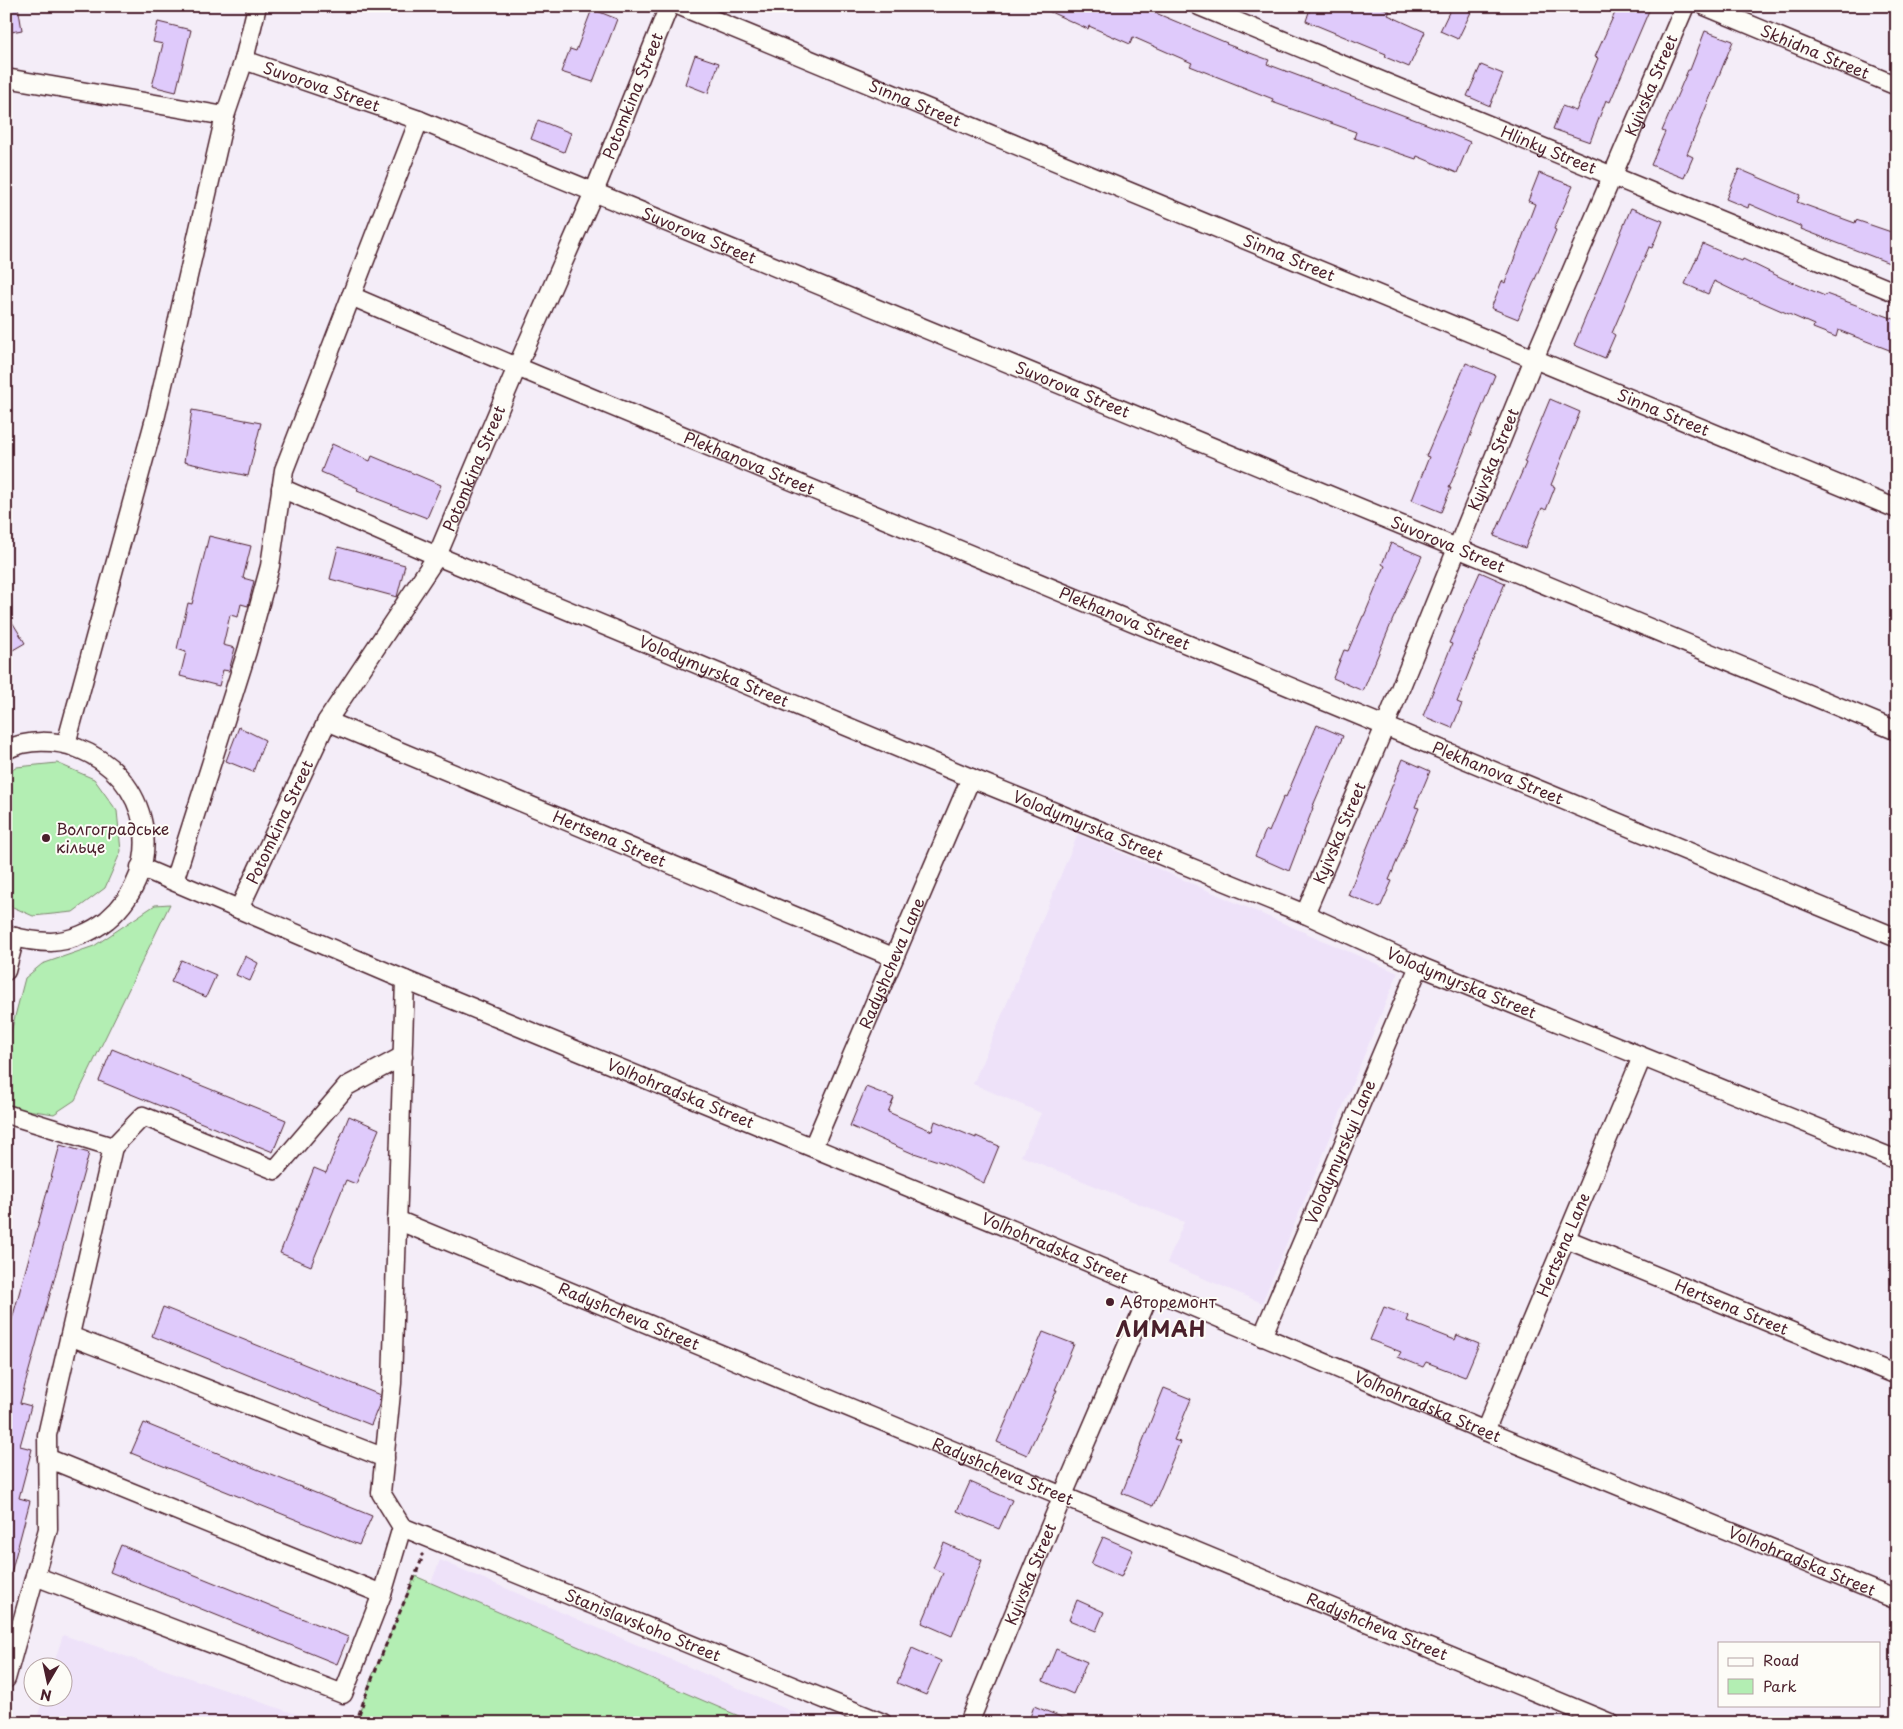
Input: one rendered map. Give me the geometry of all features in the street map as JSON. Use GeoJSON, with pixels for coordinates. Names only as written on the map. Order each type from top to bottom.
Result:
{"type":"FeatureCollection","features":[{"type":"Feature","properties":{"kind":"street"},"geometry":{"type":"LineString","coordinates":[[66,744],[156,415],[225,116],[244,60],[257,6]]}},
{"type":"Feature","properties":{"kind":"street","name":"Potomkina Street"},"geometry":{"type":"LineString","coordinates":[[239,909],[326,721],[437,556],[594,192],[669,6]]}},
{"type":"Feature","properties":{"kind":"street","name":"Sinna Street"},"geometry":{"type":"LineString","coordinates":[[680,6],[1897,509]]}},
{"type":"Feature","properties":{"kind":"street","name":"Hlinky Street"},"geometry":{"type":"LineString","coordinates":[[1199,6],[1897,293]]}},
{"type":"Feature","properties":{"kind":"street","name":"Kyivska Street"},"geometry":{"type":"LineString","coordinates":[[1305,914],[1534,359],[1611,176],[1686,6]]}},
{"type":"Feature","properties":{"kind":"street","name":"Skhidna Street"},"geometry":{"type":"LineString","coordinates":[[1704,6],[1897,86]]}},
{"type":"Feature","properties":{"kind":"street","name":"Suvorova Street"},"geometry":{"type":"LineString","coordinates":[[244,60],[419,120],[1897,731]]}},
{"type":"Feature","properties":{"kind":"street"},"geometry":{"type":"LineString","coordinates":[[6,78],[225,116]]}},
{"type":"Feature","properties":{"kind":"street"},"geometry":{"type":"LineString","coordinates":[[174,881],[247,651],[270,566],[284,470],[419,120]]}},
{"type":"Feature","properties":{"kind":"street","name":"Plekhanova Street"},"geometry":{"type":"LineString","coordinates":[[351,296],[517,367],[1897,938]]}},
{"type":"Feature","properties":{"kind":"street","name":"Volodymyrska Street"},"geometry":{"type":"LineString","coordinates":[[282,488],[437,556],[971,778],[1305,914],[1419,966],[1897,1160]]}},
{"type":"Feature","properties":{"kind":"street","name":"Hertsena Street"},"geometry":{"type":"LineString","coordinates":[[326,721],[893,957]]}},
{"type":"Feature","properties":{"kind":"street"},"geometry":{"type":"LineString","coordinates":[[6,750],[12,747],[39,742],[66,744],[93,754],[116,771],[133,794],[143,821],[145,850],[136,883],[118,910],[99,926],[77,937],[53,942],[29,941],[11,936],[6,971]]}},
{"type":"Feature","properties":{"kind":"street","name":"Radyshcheva Lane"},"geometry":{"type":"LineString","coordinates":[[813,1147],[971,778]]}},
{"type":"Feature","properties":{"kind":"street","name":"Volhohradska Street"},"geometry":{"type":"LineString","coordinates":[[140,867],[405,980],[1152,1288],[1262,1337],[1485,1431],[1897,1600]]}},
{"type":"Feature","properties":{"kind":"street","name":"Volodymyrskyi Lane"},"geometry":{"type":"LineString","coordinates":[[1262,1337],[1419,966]]}},
{"type":"Feature","properties":{"kind":"street"},"geometry":{"type":"LineString","coordinates":[[35,1576],[343,1694],[382,1594],[402,1527],[381,1493],[392,1383],[405,980]]}},
{"type":"Feature","properties":{"kind":"street"},"geometry":{"type":"LineString","coordinates":[[6,1679],[48,1529],[47,1436],[114,1147],[143,1116],[275,1170],[346,1086],[403,1056]]}},
{"type":"Feature","properties":{"kind":"street","name":"Hertsena Lane"},"geometry":{"type":"LineString","coordinates":[[1485,1431],[1642,1057]]}},
{"type":"Feature","properties":{"kind":"street"},"geometry":{"type":"LineString","coordinates":[[6,1114],[114,1147]]}},
{"type":"Feature","properties":{"kind":"street","name":"Radyshcheva Street"},"geometry":{"type":"LineString","coordinates":[[397,1220],[1610,1723]]}},
{"type":"Feature","properties":{"kind":"street","name":"Hertsena Street"},"geometry":{"type":"LineString","coordinates":[[1566,1240],[1897,1375]]}},
{"type":"Feature","properties":{"kind":"street","name":"Kyivska Street"},"geometry":{"type":"LineString","coordinates":[[969,1723],[1063,1495],[1152,1288]]}},
{"type":"Feature","properties":{"kind":"street"},"geometry":{"type":"LineString","coordinates":[[70,1336],[385,1458]]}},
{"type":"Feature","properties":{"kind":"street"},"geometry":{"type":"LineString","coordinates":[[47,1458],[382,1594]]}},
{"type":"Feature","properties":{"kind":"street","name":"Stanislavskoho Street"},"geometry":{"type":"LineString","coordinates":[[402,1527],[883,1723]]}},
{"type":"Feature","properties":{"kind":"path"},"geometry":{"type":"LineString","coordinates":[[356,1723],[370,1681],[397,1622],[423,1556],[418,1549]]}},
{"type":"Feature","properties":{"kind":"shaded area"},"geometry":{"type":"Polygon","coordinates":[[[1078,834],[1398,973],[1262,1303],[1167,1263],[1184,1222],[1021,1156],[1041,1113],[973,1084],[1078,834]]]}},
{"type":"Feature","properties":{"kind":"shaded area"},"geometry":{"type":"Polygon","coordinates":[[[440,1560],[819,1723],[376,1723],[440,1560]]]}},
{"type":"Feature","properties":{"kind":"shaded area"},"geometry":{"type":"Polygon","coordinates":[[[63,1635],[322,1723],[35,1723],[41,1706],[72,1706],[72,1656],[56,1656],[63,1635]]]}},
{"type":"Feature","properties":{"kind":"green space"},"geometry":{"type":"Polygon","coordinates":[[[57,763],[94,779],[117,811],[121,851],[105,888],[73,912],[33,916],[6,904],[6,774],[17,767],[57,763]]]}},
{"type":"Feature","properties":{"kind":"green space"},"geometry":{"type":"Polygon","coordinates":[[[170,904],[75,1100],[54,1114],[13,1108],[6,1104],[6,1051],[25,978],[42,964],[94,946],[155,905],[170,904]]]}},
{"type":"Feature","properties":{"kind":"green space"},"geometry":{"type":"Polygon","coordinates":[[[415,1576],[755,1723],[356,1723],[370,1681],[415,1576]]]}},
{"type":"Feature","properties":{"kind":"building"},"geometry":{"type":"Polygon","coordinates":[[[6,6],[18,6],[22,30],[6,33],[6,6]]]}},
{"type":"Feature","properties":{"kind":"building"},"geometry":{"type":"Polygon","coordinates":[[[1037,6],[1139,6],[1226,44],[1269,60],[1267,64],[1470,142],[1457,173],[1417,156],[1416,159],[1354,138],[1356,132],[1272,102],[1273,99],[1190,66],[1192,63],[1133,37],[1130,44],[1089,26],[1088,29],[1037,6]]]}},
{"type":"Feature","properties":{"kind":"building"},"geometry":{"type":"Polygon","coordinates":[[[1311,6],[1377,6],[1390,11],[1388,15],[1425,32],[1409,67],[1385,57],[1386,54],[1306,21],[1311,6]]]}},
{"type":"Feature","properties":{"kind":"building"},"geometry":{"type":"Polygon","coordinates":[[[1452,6],[1459,6],[1471,12],[1458,39],[1440,31],[1452,6]]]}},
{"type":"Feature","properties":{"kind":"building"},"geometry":{"type":"Polygon","coordinates":[[[1618,6],[1651,6],[1610,102],[1606,100],[1590,142],[1553,129],[1562,106],[1576,111],[1598,58],[1595,57],[1618,6]]]}},
{"type":"Feature","properties":{"kind":"building"},"geometry":{"type":"Polygon","coordinates":[[[592,9],[617,19],[593,82],[561,72],[570,49],[576,51],[592,9]]]}},
{"type":"Feature","properties":{"kind":"building"},"geometry":{"type":"Polygon","coordinates":[[[158,22],[191,30],[176,92],[152,86],[163,44],[153,42],[158,22]]]}},
{"type":"Feature","properties":{"kind":"building"},"geometry":{"type":"Polygon","coordinates":[[[1705,31],[1733,41],[1687,154],[1693,157],[1684,178],[1651,165],[1665,132],[1662,131],[1688,70],[1690,70],[1705,31]]]}},
{"type":"Feature","properties":{"kind":"building"},"geometry":{"type":"Polygon","coordinates":[[[695,55],[719,63],[708,93],[685,84],[695,55]]]}},
{"type":"Feature","properties":{"kind":"building"},"geometry":{"type":"Polygon","coordinates":[[[1481,65],[1503,74],[1490,106],[1467,96],[1481,65]]]}},
{"type":"Feature","properties":{"kind":"building"},"geometry":{"type":"Polygon","coordinates":[[[538,120],[571,133],[564,152],[531,139],[538,120]]]}},
{"type":"Feature","properties":{"kind":"building"},"geometry":{"type":"Polygon","coordinates":[[[1739,169],[1800,195],[1797,202],[1855,223],[1856,220],[1897,234],[1897,266],[1801,229],[1802,227],[1749,204],[1748,208],[1726,199],[1739,169]]]}},
{"type":"Feature","properties":{"kind":"building"},"geometry":{"type":"Polygon","coordinates":[[[1539,173],[1573,186],[1518,319],[1491,308],[1502,281],[1505,283],[1535,204],[1528,201],[1539,173]]]}},
{"type":"Feature","properties":{"kind":"building"},"geometry":{"type":"Polygon","coordinates":[[[1631,208],[1663,221],[1652,248],[1649,247],[1612,333],[1615,335],[1605,358],[1574,345],[1631,208]]]}},
{"type":"Feature","properties":{"kind":"building"},"geometry":{"type":"Polygon","coordinates":[[[1703,244],[1742,261],[1743,259],[1825,296],[1826,294],[1897,320],[1897,353],[1838,330],[1836,337],[1813,328],[1814,325],[1751,299],[1714,281],[1708,294],[1685,284],[1703,244]]]}},
{"type":"Feature","properties":{"kind":"building"},"geometry":{"type":"Polygon","coordinates":[[[1466,363],[1495,375],[1441,512],[1412,500],[1429,457],[1426,456],[1466,363]]]}},
{"type":"Feature","properties":{"kind":"building"},"geometry":{"type":"Polygon","coordinates":[[[1550,399],[1580,412],[1551,485],[1555,487],[1546,510],[1542,508],[1525,548],[1494,536],[1526,463],[1524,462],[1550,399]]]}},
{"type":"Feature","properties":{"kind":"building"},"geometry":{"type":"Polygon","coordinates":[[[192,410],[261,423],[248,476],[184,462],[192,410]]]}},
{"type":"Feature","properties":{"kind":"building"},"geometry":{"type":"Polygon","coordinates":[[[332,444],[370,461],[372,456],[441,485],[427,518],[357,491],[358,488],[321,472],[332,444]]]}},
{"type":"Feature","properties":{"kind":"building"},"geometry":{"type":"Polygon","coordinates":[[[209,536],[251,546],[243,578],[254,581],[248,606],[241,604],[238,617],[230,615],[223,645],[235,648],[229,671],[223,670],[219,686],[180,676],[186,652],[177,649],[188,603],[192,604],[209,536]]]}},
{"type":"Feature","properties":{"kind":"building"},"geometry":{"type":"Polygon","coordinates":[[[1391,543],[1422,556],[1363,691],[1333,678],[1344,650],[1348,651],[1364,616],[1385,566],[1382,564],[1391,543]]]}},
{"type":"Feature","properties":{"kind":"building"},"geometry":{"type":"Polygon","coordinates":[[[338,547],[405,565],[397,597],[330,579],[338,547]]]}},
{"type":"Feature","properties":{"kind":"building"},"geometry":{"type":"Polygon","coordinates":[[[1480,572],[1505,583],[1457,702],[1462,704],[1452,728],[1423,716],[1452,644],[1449,643],[1480,572]]]}},
{"type":"Feature","properties":{"kind":"building"},"geometry":{"type":"Polygon","coordinates":[[[6,612],[25,643],[6,654],[6,612]]]}},
{"type":"Feature","properties":{"kind":"building"},"geometry":{"type":"Polygon","coordinates":[[[1317,725],[1343,736],[1312,808],[1289,871],[1255,856],[1266,830],[1269,832],[1284,796],[1286,797],[1317,725]]]}},
{"type":"Feature","properties":{"kind":"building"},"geometry":{"type":"Polygon","coordinates":[[[239,727],[265,740],[253,772],[226,761],[239,727]]]}},
{"type":"Feature","properties":{"kind":"building"},"geometry":{"type":"Polygon","coordinates":[[[1403,759],[1430,771],[1415,807],[1419,808],[1389,880],[1392,881],[1380,908],[1348,895],[1403,759]]]}},
{"type":"Feature","properties":{"kind":"building"},"geometry":{"type":"Polygon","coordinates":[[[245,956],[258,963],[250,981],[236,975],[245,956]]]}},
{"type":"Feature","properties":{"kind":"building"},"geometry":{"type":"Polygon","coordinates":[[[181,960],[216,975],[206,997],[171,982],[181,960]]]}},
{"type":"Feature","properties":{"kind":"building"},"geometry":{"type":"Polygon","coordinates":[[[112,1049],[286,1120],[273,1152],[99,1081],[112,1049]]]}},
{"type":"Feature","properties":{"kind":"building"},"geometry":{"type":"Polygon","coordinates":[[[866,1087],[894,1098],[888,1112],[932,1131],[935,1121],[999,1146],[984,1183],[944,1163],[914,1154],[850,1126],[866,1087]]]}},
{"type":"Feature","properties":{"kind":"building"},"geometry":{"type":"Polygon","coordinates":[[[349,1116],[379,1129],[356,1184],[346,1180],[311,1266],[280,1253],[314,1168],[326,1173],[349,1116]]]}},
{"type":"Feature","properties":{"kind":"building"},"geometry":{"type":"Polygon","coordinates":[[[60,1145],[89,1153],[20,1403],[31,1406],[20,1446],[32,1449],[19,1498],[30,1501],[11,1573],[6,1572],[6,1341],[60,1145]]]}},
{"type":"Feature","properties":{"kind":"building"},"geometry":{"type":"Polygon","coordinates":[[[163,1307],[380,1395],[379,1405],[371,1425],[152,1336],[163,1307]]]}},
{"type":"Feature","properties":{"kind":"building"},"geometry":{"type":"Polygon","coordinates":[[[1384,1307],[1409,1316],[1407,1321],[1455,1340],[1457,1335],[1479,1344],[1465,1377],[1426,1362],[1423,1367],[1398,1357],[1401,1352],[1370,1340],[1384,1307]]]}},
{"type":"Feature","properties":{"kind":"building"},"geometry":{"type":"Polygon","coordinates":[[[1043,1332],[1074,1344],[1055,1390],[1057,1390],[1027,1455],[997,1442],[1043,1332]]]}},
{"type":"Feature","properties":{"kind":"building"},"geometry":{"type":"Polygon","coordinates":[[[1164,1388],[1191,1399],[1174,1440],[1180,1442],[1153,1506],[1122,1493],[1164,1388]]]}},
{"type":"Feature","properties":{"kind":"building"},"geometry":{"type":"Polygon","coordinates":[[[144,1423],[372,1516],[359,1545],[131,1453],[144,1423]]]}},
{"type":"Feature","properties":{"kind":"building"},"geometry":{"type":"Polygon","coordinates":[[[970,1482],[1012,1500],[999,1529],[957,1511],[970,1482]]]}},
{"type":"Feature","properties":{"kind":"building"},"geometry":{"type":"Polygon","coordinates":[[[1103,1537],[1133,1550],[1121,1577],[1091,1564],[1103,1537]]]}},
{"type":"Feature","properties":{"kind":"building"},"geometry":{"type":"Polygon","coordinates":[[[944,1543],[982,1560],[952,1636],[922,1623],[943,1573],[933,1568],[944,1543]]]}},
{"type":"Feature","properties":{"kind":"building"},"geometry":{"type":"Polygon","coordinates":[[[121,1545],[348,1637],[337,1664],[110,1572],[121,1545]]]}},
{"type":"Feature","properties":{"kind":"building"},"geometry":{"type":"Polygon","coordinates":[[[1077,1600],[1104,1612],[1096,1631],[1069,1620],[1077,1600]]]}},
{"type":"Feature","properties":{"kind":"building"},"geometry":{"type":"Polygon","coordinates":[[[912,1648],[941,1661],[926,1695],[897,1683],[912,1648]]]}},
{"type":"Feature","properties":{"kind":"building"},"geometry":{"type":"Polygon","coordinates":[[[1056,1649],[1087,1662],[1073,1694],[1043,1681],[1056,1649]]]}},
{"type":"Feature","properties":{"kind":"building"},"geometry":{"type":"Polygon","coordinates":[[[1034,1706],[1073,1722],[1073,1723],[1028,1723],[1034,1706]]]}},
{"type":"Feature","properties":{"kind":"place","name":"Волгоградське кільце"},"geometry":{"type":"Point","coordinates":[46,838]}},
{"type":"Feature","properties":{"kind":"place","name":"Авторемонт"},"geometry":{"type":"Point","coordinates":[1110,1302]}},
{"type":"Feature","properties":{"kind":"district","name":"ЛИМАН"},"geometry":{"type":"Point","coordinates":[1161,1330]}}]}
